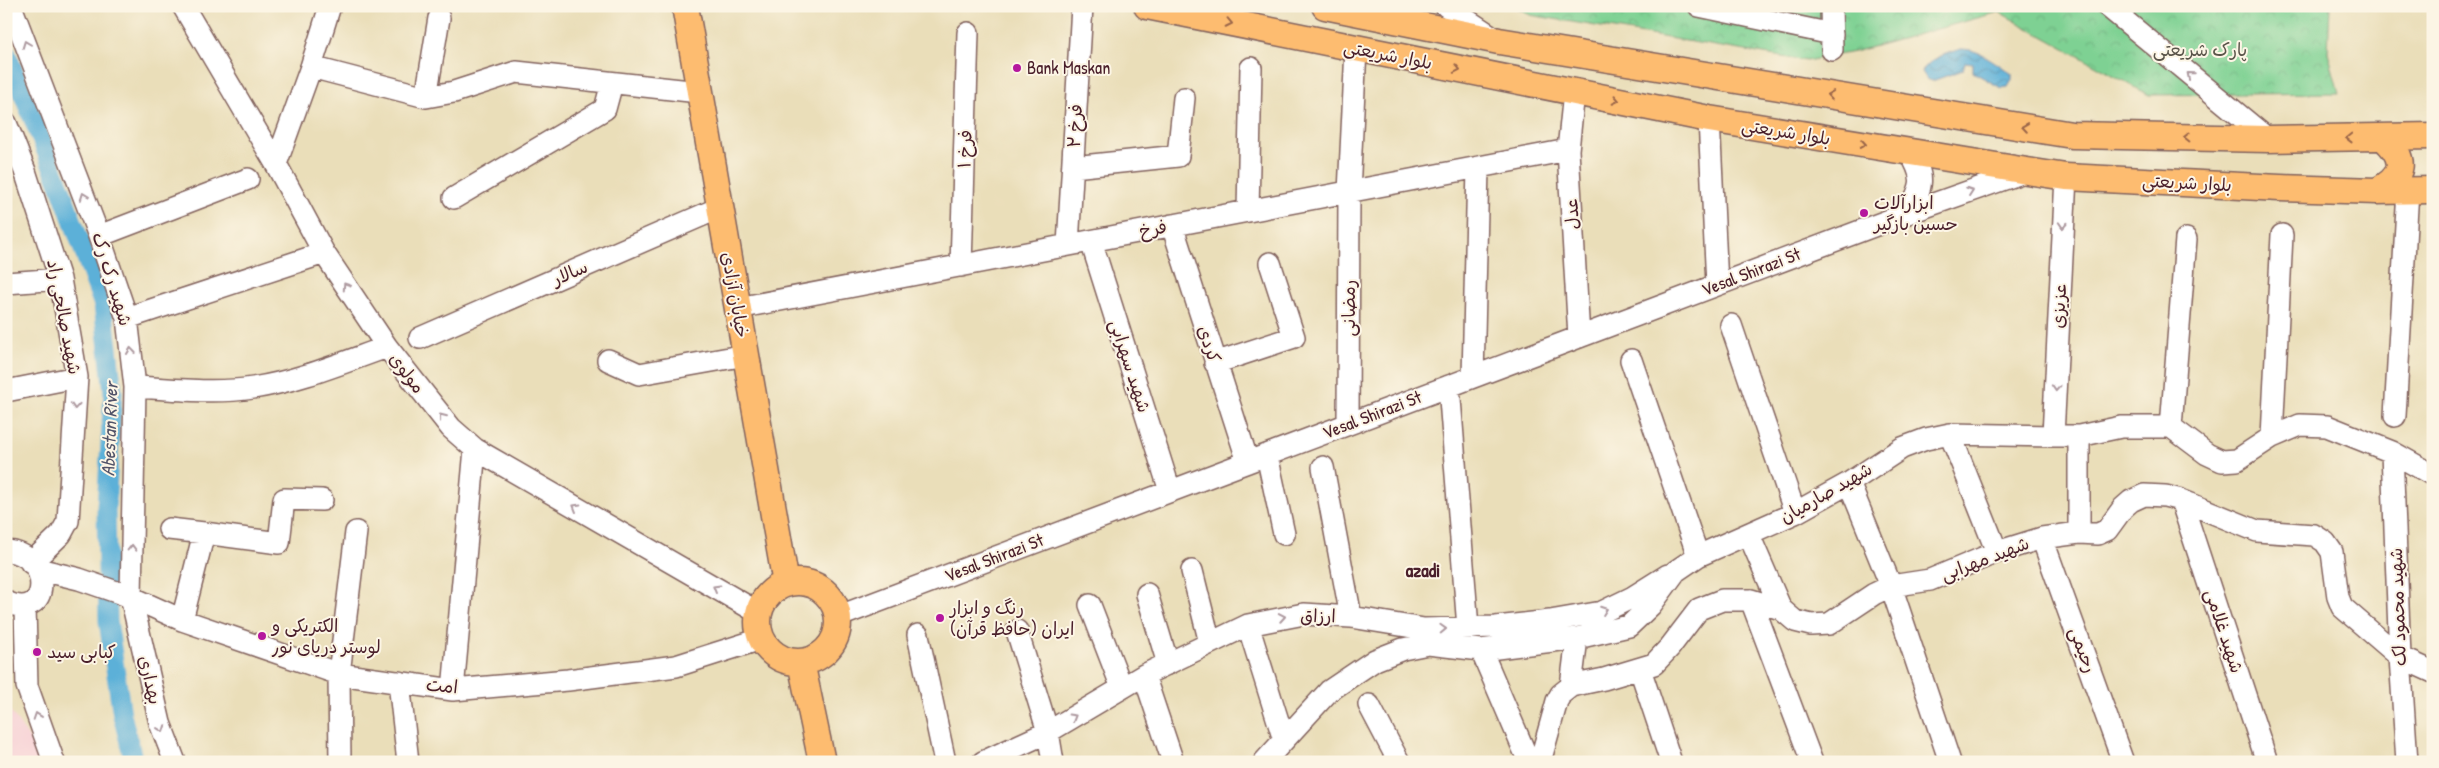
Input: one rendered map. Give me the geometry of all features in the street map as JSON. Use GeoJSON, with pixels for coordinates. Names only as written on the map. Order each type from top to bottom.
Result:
{"type":"FeatureCollection","features":[{"type":"Feature","properties":{"kind":"main road","name":"خیابان آزادی"},"geometry":{"type":"LineString","coordinates":[[685,6],[786,584]]}},
{"type":"Feature","properties":{"kind":"main road","name":"بلوار شریعتی"},"geometry":{"type":"LineString","coordinates":[[1147,6],[1709,119],[2027,171],[2066,176],[2377,192],[2420,190]]}},
{"type":"Feature","properties":{"kind":"main road","name":"بلوار شریعتی"},"geometry":{"type":"LineString","coordinates":[[1325,6],[1499,41],[2072,134],[2268,139],[2433,136]]}},
{"type":"Feature","properties":{"kind":"main road"},"geometry":{"type":"LineString","coordinates":[[2377,192],[2392,183],[2400,167],[2396,150],[2384,138]]}},
{"type":"Feature","properties":{"kind":"main road"},"geometry":{"type":"LineString","coordinates":[[799,582],[819,589],[833,604],[837,617],[837,630],[832,642],[814,660],[789,661],[778,657],[768,649],[762,639],[758,626],[759,613],[764,600],[774,590],[786,584],[799,582]]}},
{"type":"Feature","properties":{"kind":"main road"},"geometry":{"type":"LineString","coordinates":[[801,662],[822,762]]}},
{"type":"Feature","properties":{"kind":"street","name":"شهید رک رک"},"geometry":{"type":"LineString","coordinates":[[11,6],[100,236],[128,318],[135,387],[131,597]]}},
{"type":"Feature","properties":{"kind":"street","name":"مولوی"},"geometry":{"type":"LineString","coordinates":[[183,6],[276,164],[324,253],[388,347],[451,428],[475,448],[759,613]]}},
{"type":"Feature","properties":{"kind":"street"},"geometry":{"type":"LineString","coordinates":[[276,164],[311,67],[330,6]]}},
{"type":"Feature","properties":{"kind":"street","name":"فرخ ۲"},"geometry":{"type":"LineString","coordinates":[[1068,245],[1082,6]]}},
{"type":"Feature","properties":{"kind":"street"},"geometry":{"type":"LineString","coordinates":[[1446,6],[1499,41]]}},
{"type":"Feature","properties":{"kind":"street"},"geometry":{"type":"LineString","coordinates":[[1699,6],[1832,42],[1831,6]]}},
{"type":"Feature","properties":{"kind":"street"},"geometry":{"type":"LineString","coordinates":[[2107,6],[2268,139]]}},
{"type":"Feature","properties":{"kind":"street"},"geometry":{"type":"LineString","coordinates":[[426,97],[439,18]]}},
{"type":"Feature","properties":{"kind":"street","name":"فرخ ۱"},"geometry":{"type":"LineString","coordinates":[[961,266],[968,33]]}},
{"type":"Feature","properties":{"kind":"street","name":"رمضانی"},"geometry":{"type":"LineString","coordinates":[[1348,424],[1349,192],[1356,49]]}},
{"type":"Feature","properties":{"kind":"street"},"geometry":{"type":"LineString","coordinates":[[311,67],[426,97],[454,92],[516,72],[699,92]]}},
{"type":"Feature","properties":{"kind":"street"},"geometry":{"type":"LineString","coordinates":[[1248,211],[1251,68]]}},
{"type":"Feature","properties":{"kind":"street"},"geometry":{"type":"LineString","coordinates":[[454,198],[605,109],[612,83]]}},
{"type":"Feature","properties":{"kind":"street","name":"عدل"},"geometry":{"type":"LineString","coordinates":[[1574,92],[1568,150],[1579,337]]}},
{"type":"Feature","properties":{"kind":"street"},"geometry":{"type":"LineString","coordinates":[[1073,167],[1178,156],[1184,98]]}},
{"type":"Feature","properties":{"kind":"street"},"geometry":{"type":"LineString","coordinates":[[1709,119],[1717,285]]}},
{"type":"Feature","properties":{"kind":"street","name":"شهید صالحی راد"},"geometry":{"type":"LineString","coordinates":[[6,123],[16,172],[60,280],[77,377],[68,521],[61,534],[34,566]]}},
{"type":"Feature","properties":{"kind":"street","name":"فرخ"},"geometry":{"type":"LineString","coordinates":[[738,308],[1568,150]]}},
{"type":"Feature","properties":{"kind":"street"},"geometry":{"type":"LineString","coordinates":[[1908,213],[1920,190],[1921,171],[1909,152]]}},
{"type":"Feature","properties":{"kind":"street"},"geometry":{"type":"LineString","coordinates":[[1473,377],[1478,168]]}},
{"type":"Feature","properties":{"kind":"street","name":"Vesal Shirazi St"},"geometry":{"type":"LineString","coordinates":[[837,617],[1908,213],[2027,171]]}},
{"type":"Feature","properties":{"kind":"street","name":"عزیزی"},"geometry":{"type":"LineString","coordinates":[[2053,436],[2066,176]]}},
{"type":"Feature","properties":{"kind":"street"},"geometry":{"type":"LineString","coordinates":[[100,236],[248,179]]}},
{"type":"Feature","properties":{"kind":"street"},"geometry":{"type":"LineString","coordinates":[[2395,416],[2420,190]]}},
{"type":"Feature","properties":{"kind":"street","name":"سالار"},"geometry":{"type":"LineString","coordinates":[[420,338],[719,208]]}},
{"type":"Feature","properties":{"kind":"street","name":"کردی"},"geometry":{"type":"LineString","coordinates":[[1172,226],[1248,462]]}},
{"type":"Feature","properties":{"kind":"street"},"geometry":{"type":"LineString","coordinates":[[2272,436],[2282,235]]}},
{"type":"Feature","properties":{"kind":"street"},"geometry":{"type":"LineString","coordinates":[[2186,239],[2170,427],[2222,462],[2237,460],[2272,436],[2300,425],[2327,426],[2392,452],[2433,475]]}},
{"type":"Feature","properties":{"kind":"street","name":"شهید سهرابی"},"geometry":{"type":"LineString","coordinates":[[1091,241],[1170,491]]}},
{"type":"Feature","properties":{"kind":"street"},"geometry":{"type":"LineString","coordinates":[[128,318],[324,253]]}},
{"type":"Feature","properties":{"kind":"street"},"geometry":{"type":"LineString","coordinates":[[1216,363],[1294,337],[1270,263]]}},
{"type":"Feature","properties":{"kind":"street"},"geometry":{"type":"LineString","coordinates":[[6,284],[60,280]]}},
{"type":"Feature","properties":{"kind":"street"},"geometry":{"type":"LineString","coordinates":[[1731,325],[1795,513]]}},
{"type":"Feature","properties":{"kind":"street"},"geometry":{"type":"LineString","coordinates":[[135,387],[204,391],[252,388],[286,381],[388,347]]}},
{"type":"Feature","properties":{"kind":"street"},"geometry":{"type":"LineString","coordinates":[[608,360],[639,374],[746,355]]}},
{"type":"Feature","properties":{"kind":"street"},"geometry":{"type":"LineString","coordinates":[[1631,360],[1698,556]]}},
{"type":"Feature","properties":{"kind":"street"},"geometry":{"type":"LineString","coordinates":[[6,390],[77,377]]}},
{"type":"Feature","properties":{"kind":"street"},"geometry":{"type":"LineString","coordinates":[[1449,386],[1468,628]]}},
{"type":"Feature","properties":{"kind":"street","name":"شهید صارمیان"},"geometry":{"type":"LineString","coordinates":[[1269,760],[1284,740],[1329,691],[1375,660],[1403,649],[1428,644],[1481,650],[1577,638],[1629,626],[1652,605],[1676,571],[1698,556],[1795,513],[1848,483],[1902,448],[1950,434],[2080,436],[2121,427],[2170,427]]}},
{"type":"Feature","properties":{"kind":"street"},"geometry":{"type":"LineString","coordinates":[[1950,434],[1997,552]]}},
{"type":"Feature","properties":{"kind":"street"},"geometry":{"type":"LineString","coordinates":[[2079,534],[2080,436]]}},
{"type":"Feature","properties":{"kind":"street"},"geometry":{"type":"LineString","coordinates":[[453,690],[475,448]]}},
{"type":"Feature","properties":{"kind":"street","name":"شهید محمود لک"},"geometry":{"type":"LineString","coordinates":[[2392,452],[2400,657],[2407,762]]}},
{"type":"Feature","properties":{"kind":"street"},"geometry":{"type":"LineString","coordinates":[[1267,455],[1284,534]]}},
{"type":"Feature","properties":{"kind":"street"},"geometry":{"type":"LineString","coordinates":[[1323,468],[1351,617]]}},
{"type":"Feature","properties":{"kind":"street"},"geometry":{"type":"LineString","coordinates":[[1848,483],[1891,586],[1950,762]]}},
{"type":"Feature","properties":{"kind":"street","name":"شهید مهرابی"},"geometry":{"type":"LineString","coordinates":[[1571,686],[1654,664],[1665,653],[1698,609],[1722,600],[1751,600],[1780,609],[1795,621],[1811,625],[1829,624],[1874,594],[1891,586],[1930,580],[1997,552],[2042,538],[2098,534],[2107,530],[2123,508],[2131,501],[2144,496],[2165,496],[2181,500],[2257,531],[2314,535],[2325,542],[2332,552],[2338,597],[2342,607],[2400,657],[2433,672]]}},
{"type":"Feature","properties":{"kind":"street"},"geometry":{"type":"LineString","coordinates":[[169,529],[279,543],[284,499],[322,500]]}},
{"type":"Feature","properties":{"kind":"street","name":"شهید غلامی"},"geometry":{"type":"LineString","coordinates":[[2181,500],[2267,762]]}},
{"type":"Feature","properties":{"kind":"street"},"geometry":{"type":"LineString","coordinates":[[340,762],[339,674],[356,532]]}},
{"type":"Feature","properties":{"kind":"street"},"geometry":{"type":"LineString","coordinates":[[182,620],[204,534]]}},
{"type":"Feature","properties":{"kind":"street"},"geometry":{"type":"LineString","coordinates":[[1749,535],[1780,609]]}},
{"type":"Feature","properties":{"kind":"street","name":"رحیمی"},"geometry":{"type":"LineString","coordinates":[[2042,538],[2123,762]]}},
{"type":"Feature","properties":{"kind":"street"},"geometry":{"type":"LineString","coordinates":[[6,551],[23,556],[34,566],[43,580],[41,589],[34,601],[13,606],[27,686],[54,762]]}},
{"type":"Feature","properties":{"kind":"street","name":"امت"},"geometry":{"type":"LineString","coordinates":[[34,566],[131,597],[182,620],[339,674],[453,690],[568,680],[676,666],[762,639]]}},
{"type":"Feature","properties":{"kind":"street"},"geometry":{"type":"LineString","coordinates":[[1192,571],[1210,643]]}},
{"type":"Feature","properties":{"kind":"street","name":"ارزاق"},"geometry":{"type":"LineString","coordinates":[[983,762],[1048,732],[1144,675],[1248,625],[1304,614],[1351,617],[1424,629],[1468,628],[1550,621],[1602,612],[1633,597],[1676,571]]}},
{"type":"Feature","properties":{"kind":"street"},"geometry":{"type":"LineString","coordinates":[[1146,594],[1168,664]]}},
{"type":"Feature","properties":{"kind":"street","name":"بهداری"},"geometry":{"type":"LineString","coordinates":[[131,597],[160,723],[174,762]]}},
{"type":"Feature","properties":{"kind":"street"},"geometry":{"type":"LineString","coordinates":[[1751,600],[1812,762]]}},
{"type":"Feature","properties":{"kind":"street"},"geometry":{"type":"LineString","coordinates":[[1090,605],[1122,688]]}},
{"type":"Feature","properties":{"kind":"street"},"geometry":{"type":"LineString","coordinates":[[1248,625],[1284,740]]}},
{"type":"Feature","properties":{"kind":"street"},"geometry":{"type":"LineString","coordinates":[[1017,632],[1048,732],[1053,762]]}},
{"type":"Feature","properties":{"kind":"street"},"geometry":{"type":"LineString","coordinates":[[918,635],[945,762]]}},
{"type":"Feature","properties":{"kind":"street"},"geometry":{"type":"LineString","coordinates":[[1540,762],[1556,701],[1571,686],[1577,638]]}},
{"type":"Feature","properties":{"kind":"street"},"geometry":{"type":"LineString","coordinates":[[1481,650],[1529,762]]}},
{"type":"Feature","properties":{"kind":"street"},"geometry":{"type":"LineString","coordinates":[[1640,669],[1672,762]]}},
{"type":"Feature","properties":{"kind":"street"},"geometry":{"type":"LineString","coordinates":[[1144,675],[1173,762]]}},
{"type":"Feature","properties":{"kind":"street"},"geometry":{"type":"LineString","coordinates":[[399,682],[408,762]]}},
{"type":"Feature","properties":{"kind":"street"},"geometry":{"type":"LineString","coordinates":[[1369,705],[1399,762]]}},
{"type":"Feature","properties":{"kind":"shaded area"},"geometry":{"type":"Polygon","coordinates":[[[6,705],[30,739],[43,762],[6,762],[6,705]]]}},
{"type":"Feature","properties":{"kind":"green space","name":"پارک شریعتی"},"geometry":{"type":"Polygon","coordinates":[[[1515,6],[2330,6],[2328,52],[2339,93],[2149,95],[1999,12],[1854,52],[1806,61],[1530,15],[1515,6]]]}},
{"type":"Feature","properties":{"kind":"water"},"geometry":{"type":"Polygon","coordinates":[[[1961,49],[1975,51],[1994,61],[2012,74],[2012,80],[2008,87],[2001,88],[1973,72],[1973,63],[1965,62],[1963,70],[1932,81],[1927,79],[1922,72],[1929,63],[1961,49]]]}},
{"type":"Feature","properties":{"kind":"waterway","name":"Abestan River"},"geometry":{"type":"LineString","coordinates":[[6,52],[61,189],[103,305],[113,392],[106,508],[108,621],[122,715],[134,762]]}},
{"type":"Feature","properties":{"kind":"place","name":"Bank Maskan"},"geometry":{"type":"Point","coordinates":[1017,68]}},
{"type":"Feature","properties":{"kind":"place","name":"ابزارآلات حسین بازگیر"},"geometry":{"type":"Point","coordinates":[1864,213]}},
{"type":"Feature","properties":{"kind":"place","name":"رنگ و ابزار ایران (حافظ قرآن)"},"geometry":{"type":"Point","coordinates":[940,618]}},
{"type":"Feature","properties":{"kind":"place","name":"الکتریکی و لوستر دریای نور"},"geometry":{"type":"Point","coordinates":[262,636]}},
{"type":"Feature","properties":{"kind":"place","name":"کبابی سید"},"geometry":{"type":"Point","coordinates":[37,652]}},
{"type":"Feature","properties":{"kind":"district","name":"azadi"},"geometry":{"type":"Point","coordinates":[1423,570]}}]}
